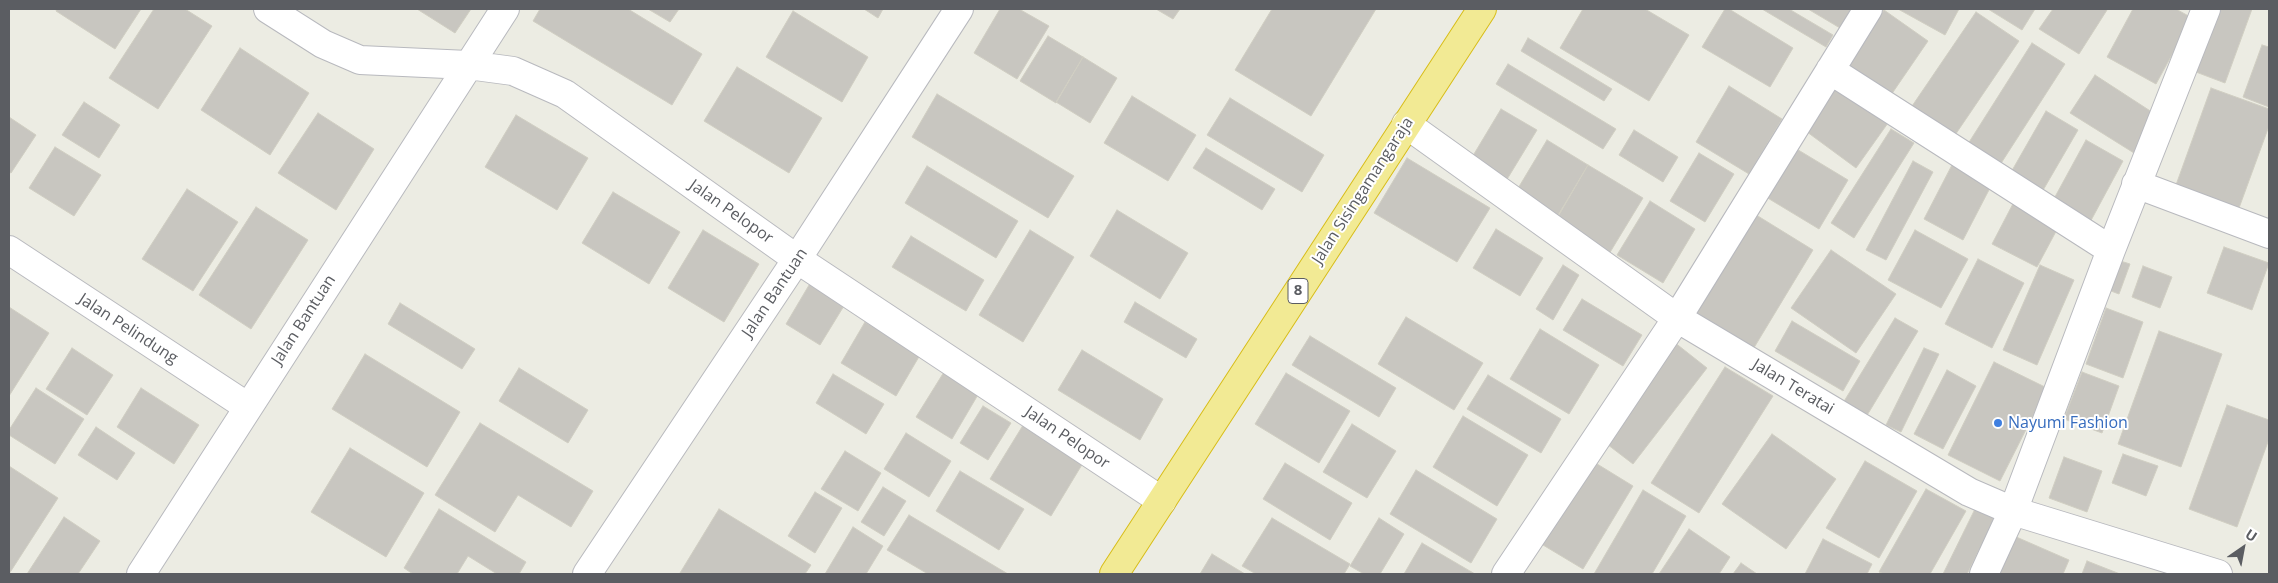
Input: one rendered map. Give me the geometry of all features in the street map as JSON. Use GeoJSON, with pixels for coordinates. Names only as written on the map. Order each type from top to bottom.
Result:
{"type":"FeatureCollection","features":[{"type":"Feature","properties":{"kind":"highway","name":"Jalan Sisingamangaraja"},"geometry":{"type":"LineString","coordinates":[[1114,574],[1482,9]]}},
{"type":"Feature","properties":{"kind":"street","name":"Jalan Pelopor"},"geometry":{"type":"LineString","coordinates":[[268,9],[323,44],[360,60],[468,65],[513,71],[566,94],[797,259],[1162,501]]}},
{"type":"Feature","properties":{"kind":"street","name":"Jalan Bantuan"},"geometry":{"type":"LineString","coordinates":[[141,574],[505,9]]}},
{"type":"Feature","properties":{"kind":"street","name":"Jalan Bantuan"},"geometry":{"type":"LineString","coordinates":[[587,574],[797,259],[958,9]]}},
{"type":"Feature","properties":{"kind":"street"},"geometry":{"type":"LineString","coordinates":[[1511,572],[1678,318],[1868,9]]}},
{"type":"Feature","properties":{"kind":"street"},"geometry":{"type":"LineString","coordinates":[[1984,574],[2013,511],[2136,184],[2206,9]]}},
{"type":"Feature","properties":{"kind":"street"},"geometry":{"type":"LineString","coordinates":[[1830,70],[2111,250]]}},
{"type":"Feature","properties":{"kind":"street","name":"Jalan Teratai"},"geometry":{"type":"LineString","coordinates":[[1406,124],[1678,318],[1969,492],[2013,511],[2218,574]]}},
{"type":"Feature","properties":{"kind":"street"},"geometry":{"type":"LineString","coordinates":[[2136,184],[2269,234]]}},
{"type":"Feature","properties":{"kind":"street","name":"Jalan Pelindung"},"geometry":{"type":"LineString","coordinates":[[9,250],[248,407]]}},
{"type":"Feature","properties":{"kind":"building"},"geometry":{"type":"Polygon","coordinates":[[[57,9],[141,9],[115,49],[56,11],[57,9]]]}},
{"type":"Feature","properties":{"kind":"building"},"geometry":{"type":"Polygon","coordinates":[[[154,9],[185,9],[212,26],[158,109],[109,78],[154,9]]]}},
{"type":"Feature","properties":{"kind":"building"},"geometry":{"type":"Polygon","coordinates":[[[417,9],[471,9],[455,33],[417,9]]]}},
{"type":"Feature","properties":{"kind":"building"},"geometry":{"type":"Polygon","coordinates":[[[540,9],[628,9],[702,54],[672,105],[533,21],[540,9]]]}},
{"type":"Feature","properties":{"kind":"building"},"geometry":{"type":"Polygon","coordinates":[[[648,9],[679,9],[670,22],[648,9]]]}},
{"type":"Feature","properties":{"kind":"building"},"geometry":{"type":"Polygon","coordinates":[[[864,9],[883,9],[878,18],[864,9]]]}},
{"type":"Feature","properties":{"kind":"building"},"geometry":{"type":"Polygon","coordinates":[[[1000,9],[1019,9],[1049,26],[1017,79],[974,53],[1000,9]]]}},
{"type":"Feature","properties":{"kind":"building"},"geometry":{"type":"Polygon","coordinates":[[[1156,9],[1180,9],[1173,19],[1156,9]]]}},
{"type":"Feature","properties":{"kind":"building"},"geometry":{"type":"Polygon","coordinates":[[[1272,9],[1376,9],[1311,116],[1235,70],[1272,9]]]}},
{"type":"Feature","properties":{"kind":"building"},"geometry":{"type":"Polygon","coordinates":[[[1583,9],[1645,9],[1689,35],[1649,101],[1560,48],[1583,9]]]}},
{"type":"Feature","properties":{"kind":"building"},"geometry":{"type":"Polygon","coordinates":[[[1725,9],[1729,9],[1793,48],[1770,87],[1702,47],[1725,9]]]}},
{"type":"Feature","properties":{"kind":"building"},"geometry":{"type":"Polygon","coordinates":[[[1762,9],[1789,9],[1833,35],[1826,47],[1762,9]]]}},
{"type":"Feature","properties":{"kind":"building"},"geometry":{"type":"Polygon","coordinates":[[[1808,9],[1851,9],[1840,28],[1808,9]]]}},
{"type":"Feature","properties":{"kind":"building"},"geometry":{"type":"Polygon","coordinates":[[[1898,9],[1959,9],[1945,35],[1898,9]]]}},
{"type":"Feature","properties":{"kind":"building"},"geometry":{"type":"Polygon","coordinates":[[[1988,9],[2035,9],[2022,30],[1988,9]]]}},
{"type":"Feature","properties":{"kind":"building"},"geometry":{"type":"Polygon","coordinates":[[[2053,9],[2107,10],[2079,54],[2039,29],[2053,9]]]}},
{"type":"Feature","properties":{"kind":"building"},"geometry":{"type":"Polygon","coordinates":[[[2133,9],[2176,9],[2192,18],[2156,84],[2107,57],[2133,9]]]}},
{"type":"Feature","properties":{"kind":"building"},"geometry":{"type":"Polygon","coordinates":[[[2219,9],[2252,9],[2225,83],[2196,72],[2219,9]]]}},
{"type":"Feature","properties":{"kind":"building"},"geometry":{"type":"Polygon","coordinates":[[[1884,10],[1928,41],[1891,95],[1846,64],[1884,10]]]}},
{"type":"Feature","properties":{"kind":"building"},"geometry":{"type":"Polygon","coordinates":[[[793,11],[868,57],[842,102],[766,57],[793,11]]]}},
{"type":"Feature","properties":{"kind":"building"},"geometry":{"type":"Polygon","coordinates":[[[1976,12],[2019,41],[1951,141],[1908,112],[1976,12]]]}},
{"type":"Feature","properties":{"kind":"building"},"geometry":{"type":"Polygon","coordinates":[[[1048,36],[1083,57],[1056,103],[1020,81],[1048,36]]]}},
{"type":"Feature","properties":{"kind":"building"},"geometry":{"type":"Polygon","coordinates":[[[1528,38],[1612,89],[1604,101],[1521,51],[1528,38]]]}},
{"type":"Feature","properties":{"kind":"building"},"geometry":{"type":"Polygon","coordinates":[[[2032,43],[2065,64],[1998,168],[1966,147],[2032,43]]]}},
{"type":"Feature","properties":{"kind":"building"},"geometry":{"type":"Polygon","coordinates":[[[2262,45],[2269,47],[2269,107],[2243,97],[2262,45]]]}},
{"type":"Feature","properties":{"kind":"building"},"geometry":{"type":"Polygon","coordinates":[[[240,48],[309,93],[270,155],[201,110],[240,48]]]}},
{"type":"Feature","properties":{"kind":"building"},"geometry":{"type":"Polygon","coordinates":[[[1083,57],[1117,78],[1090,123],[1056,102],[1083,57]]]}},
{"type":"Feature","properties":{"kind":"building"},"geometry":{"type":"Polygon","coordinates":[[[1508,64],[1616,129],[1603,149],[1496,84],[1508,64]]]}},
{"type":"Feature","properties":{"kind":"building"},"geometry":{"type":"Polygon","coordinates":[[[737,67],[822,118],[789,173],[704,121],[737,67]]]}},
{"type":"Feature","properties":{"kind":"building"},"geometry":{"type":"Polygon","coordinates":[[[2095,75],[2158,116],[2134,153],[2070,113],[2095,75]]]}},
{"type":"Feature","properties":{"kind":"building"},"geometry":{"type":"Polygon","coordinates":[[[1834,85],[1888,123],[1856,168],[1803,129],[1834,85]]]}},
{"type":"Feature","properties":{"kind":"building"},"geometry":{"type":"Polygon","coordinates":[[[1729,86],[1782,119],[1749,174],[1696,142],[1729,86]]]}},
{"type":"Feature","properties":{"kind":"building"},"geometry":{"type":"Polygon","coordinates":[[[2211,88],[2269,109],[2269,126],[2235,219],[2172,196],[2211,88]]]}},
{"type":"Feature","properties":{"kind":"building"},"geometry":{"type":"Polygon","coordinates":[[[937,94],[1074,176],[1048,218],[912,137],[937,94]]]}},
{"type":"Feature","properties":{"kind":"building"},"geometry":{"type":"Polygon","coordinates":[[[1132,96],[1196,135],[1168,181],[1104,143],[1132,96]]]}},
{"type":"Feature","properties":{"kind":"building"},"geometry":{"type":"Polygon","coordinates":[[[1230,98],[1324,155],[1302,192],[1207,135],[1230,98]]]}},
{"type":"Feature","properties":{"kind":"building"},"geometry":{"type":"Polygon","coordinates":[[[84,102],[120,125],[99,158],[62,135],[84,102]]]}},
{"type":"Feature","properties":{"kind":"building"},"geometry":{"type":"Polygon","coordinates":[[[1501,109],[1537,130],[1506,181],[1471,159],[1501,109]]]}},
{"type":"Feature","properties":{"kind":"building"},"geometry":{"type":"Polygon","coordinates":[[[2046,111],[2078,130],[2042,192],[2010,174],[2046,111]]]}},
{"type":"Feature","properties":{"kind":"building"},"geometry":{"type":"Polygon","coordinates":[[[318,113],[374,149],[336,210],[278,173],[318,113]]]}},
{"type":"Feature","properties":{"kind":"building"},"geometry":{"type":"Polygon","coordinates":[[[516,115],[588,158],[557,210],[485,167],[516,115]]]}},
{"type":"Feature","properties":{"kind":"building"},"geometry":{"type":"Polygon","coordinates":[[[9,117],[36,135],[11,173],[9,172],[9,117]]]}},
{"type":"Feature","properties":{"kind":"building"},"geometry":{"type":"Polygon","coordinates":[[[1891,129],[1914,143],[1854,238],[1831,223],[1891,129]]]}},
{"type":"Feature","properties":{"kind":"building"},"geometry":{"type":"Polygon","coordinates":[[[1634,130],[1678,157],[1663,182],[1619,155],[1634,130]]]}},
{"type":"Feature","properties":{"kind":"building"},"geometry":{"type":"Polygon","coordinates":[[[1547,140],[1588,165],[1556,220],[1514,195],[1547,140]]]}},
{"type":"Feature","properties":{"kind":"building"},"geometry":{"type":"Polygon","coordinates":[[[2086,140],[2123,161],[2088,226],[2050,206],[2086,140]]]}},
{"type":"Feature","properties":{"kind":"building"},"geometry":{"type":"Polygon","coordinates":[[[55,147],[101,175],[74,216],[29,188],[55,147]]]}},
{"type":"Feature","properties":{"kind":"building"},"geometry":{"type":"Polygon","coordinates":[[[1206,148],[1275,189],[1262,210],[1193,168],[1206,148]]]}},
{"type":"Feature","properties":{"kind":"building"},"geometry":{"type":"Polygon","coordinates":[[[1795,148],[1848,180],[1819,229],[1766,197],[1795,148]]]}},
{"type":"Feature","properties":{"kind":"building"},"geometry":{"type":"Polygon","coordinates":[[[1699,153],[1734,174],[1705,222],[1670,201],[1699,153]]]}},
{"type":"Feature","properties":{"kind":"building"},"geometry":{"type":"Polygon","coordinates":[[[1407,158],[1490,208],[1457,262],[1374,213],[1407,158]]]}},
{"type":"Feature","properties":{"kind":"building"},"geometry":{"type":"Polygon","coordinates":[[[1913,161],[1933,172],[1886,260],[1866,250],[1913,161]]]}},
{"type":"Feature","properties":{"kind":"building"},"geometry":{"type":"Polygon","coordinates":[[[1588,165],[1643,198],[1609,254],[1554,222],[1588,165]]]}},
{"type":"Feature","properties":{"kind":"building"},"geometry":{"type":"Polygon","coordinates":[[[1952,165],[1991,186],[1963,240],[1924,219],[1952,165]]]}},
{"type":"Feature","properties":{"kind":"building"},"geometry":{"type":"Polygon","coordinates":[[[927,166],[1018,221],[996,258],[905,203],[927,166]]]}},
{"type":"Feature","properties":{"kind":"building"},"geometry":{"type":"Polygon","coordinates":[[[187,189],[238,222],[193,291],[142,259],[187,189]]]}},
{"type":"Feature","properties":{"kind":"building"},"geometry":{"type":"Polygon","coordinates":[[[613,192],[680,232],[649,284],[582,243],[613,192]]]}},
{"type":"Feature","properties":{"kind":"building"},"geometry":{"type":"Polygon","coordinates":[[[2016,198],[2061,222],[2037,267],[1992,244],[2016,198]]]}},
{"type":"Feature","properties":{"kind":"building"},"geometry":{"type":"Polygon","coordinates":[[[1650,201],[1695,229],[1663,283],[1617,255],[1650,201]]]}},
{"type":"Feature","properties":{"kind":"building"},"geometry":{"type":"Polygon","coordinates":[[[256,207],[308,240],[251,329],[199,295],[256,207]]]}},
{"type":"Feature","properties":{"kind":"building"},"geometry":{"type":"Polygon","coordinates":[[[1117,210],[1188,253],[1160,299],[1090,256],[1117,210]]]}},
{"type":"Feature","properties":{"kind":"building"},"geometry":{"type":"Polygon","coordinates":[[[1753,213],[1813,250],[1752,351],[1691,314],[1753,213]]]}},
{"type":"Feature","properties":{"kind":"building"},"geometry":{"type":"Polygon","coordinates":[[[1496,229],[1543,258],[1520,296],[1473,268],[1496,229]]]}},
{"type":"Feature","properties":{"kind":"building"},"geometry":{"type":"Polygon","coordinates":[[[703,230],[759,264],[724,322],[668,288],[703,230]]]}},
{"type":"Feature","properties":{"kind":"building"},"geometry":{"type":"Polygon","coordinates":[[[1030,230],[1074,257],[1023,342],[979,315],[1030,230]]]}},
{"type":"Feature","properties":{"kind":"building"},"geometry":{"type":"Polygon","coordinates":[[[1915,230],[1968,259],[1941,308],[1888,280],[1915,230]]]}},
{"type":"Feature","properties":{"kind":"building"},"geometry":{"type":"Polygon","coordinates":[[[911,236],[984,280],[966,311],[892,267],[911,236]]]}},
{"type":"Feature","properties":{"kind":"building"},"geometry":{"type":"Polygon","coordinates":[[[2224,247],[2269,263],[2252,310],[2207,293],[2224,247]]]}},
{"type":"Feature","properties":{"kind":"building"},"geometry":{"type":"Polygon","coordinates":[[[1831,250],[1896,294],[1856,353],[1791,308],[1831,250]]]}},
{"type":"Feature","properties":{"kind":"building"},"geometry":{"type":"Polygon","coordinates":[[[1978,259],[2024,283],[1992,348],[1945,324],[1978,259]]]}},
{"type":"Feature","properties":{"kind":"building"},"geometry":{"type":"Polygon","coordinates":[[[2114,259],[2130,264],[2119,294],[2103,288],[2114,259]]]}},
{"type":"Feature","properties":{"kind":"building"},"geometry":{"type":"Polygon","coordinates":[[[1563,265],[1579,275],[1553,320],[1536,309],[1563,265]]]}},
{"type":"Feature","properties":{"kind":"building"},"geometry":{"type":"Polygon","coordinates":[[[2040,265],[2074,280],[2037,365],[2003,350],[2040,265]]]}},
{"type":"Feature","properties":{"kind":"building"},"geometry":{"type":"Polygon","coordinates":[[[2143,266],[2172,277],[2160,308],[2132,297],[2143,266]]]}},
{"type":"Feature","properties":{"kind":"building"},"geometry":{"type":"Polygon","coordinates":[[[815,275],[850,296],[820,345],[786,324],[815,275]]]}},
{"type":"Feature","properties":{"kind":"building"},"geometry":{"type":"Polygon","coordinates":[[[1582,299],[1642,335],[1623,366],[1563,330],[1582,299]]]}},
{"type":"Feature","properties":{"kind":"building"},"geometry":{"type":"Polygon","coordinates":[[[1135,302],[1197,339],[1186,358],[1124,322],[1135,302]]]}},
{"type":"Feature","properties":{"kind":"building"},"geometry":{"type":"Polygon","coordinates":[[[400,303],[475,349],[462,369],[388,324],[400,303]]]}},
{"type":"Feature","properties":{"kind":"building"},"geometry":{"type":"Polygon","coordinates":[[[9,307],[49,333],[9,396],[9,307]]]}},
{"type":"Feature","properties":{"kind":"building"},"geometry":{"type":"Polygon","coordinates":[[[2106,308],[2143,322],[2123,378],[2086,364],[2106,308]]]}},
{"type":"Feature","properties":{"kind":"building"},"geometry":{"type":"Polygon","coordinates":[[[1406,317],[1483,363],[1454,410],[1378,364],[1406,317]]]}},
{"type":"Feature","properties":{"kind":"building"},"geometry":{"type":"Polygon","coordinates":[[[1895,318],[1918,331],[1866,417],[1843,403],[1895,318]]]}},
{"type":"Feature","properties":{"kind":"building"},"geometry":{"type":"Polygon","coordinates":[[[1792,321],[1860,361],[1843,391],[1775,351],[1792,321]]]}},
{"type":"Feature","properties":{"kind":"building"},"geometry":{"type":"Polygon","coordinates":[[[865,322],[920,355],[896,396],[841,363],[865,322]]]}},
{"type":"Feature","properties":{"kind":"building"},"geometry":{"type":"Polygon","coordinates":[[[1540,329],[1599,365],[1569,414],[1510,379],[1540,329]]]}},
{"type":"Feature","properties":{"kind":"building"},"geometry":{"type":"Polygon","coordinates":[[[2159,331],[2222,354],[2181,467],[2118,444],[2159,331]]]}},
{"type":"Feature","properties":{"kind":"building"},"geometry":{"type":"Polygon","coordinates":[[[1310,336],[1396,388],[1379,417],[1292,365],[1310,336]]]}},
{"type":"Feature","properties":{"kind":"building"},"geometry":{"type":"Polygon","coordinates":[[[1674,342],[1707,368],[1633,464],[1599,438],[1674,342]]]}},
{"type":"Feature","properties":{"kind":"building"},"geometry":{"type":"Polygon","coordinates":[[[72,348],[113,375],[87,415],[46,389],[72,348]]]}},
{"type":"Feature","properties":{"kind":"building"},"geometry":{"type":"Polygon","coordinates":[[[1924,348],[1939,354],[1901,432],[1886,425],[1924,348]]]}},
{"type":"Feature","properties":{"kind":"building"},"geometry":{"type":"Polygon","coordinates":[[[1082,350],[1163,399],[1140,440],[1058,390],[1082,350]]]}},
{"type":"Feature","properties":{"kind":"building"},"geometry":{"type":"Polygon","coordinates":[[[365,354],[460,412],[427,467],[332,409],[365,354]]]}},
{"type":"Feature","properties":{"kind":"building"},"geometry":{"type":"Polygon","coordinates":[[[1994,362],[2047,388],[2000,481],[1948,455],[1994,362]]]}},
{"type":"Feature","properties":{"kind":"building"},"geometry":{"type":"Polygon","coordinates":[[[1725,367],[1773,396],[1699,513],[1651,483],[1725,367]]]}},
{"type":"Feature","properties":{"kind":"building"},"geometry":{"type":"Polygon","coordinates":[[[519,368],[588,410],[568,443],[499,401],[519,368]]]}},
{"type":"Feature","properties":{"kind":"building"},"geometry":{"type":"Polygon","coordinates":[[[1947,370],[1976,386],[1943,449],[1914,434],[1947,370]]]}},
{"type":"Feature","properties":{"kind":"building"},"geometry":{"type":"Polygon","coordinates":[[[944,372],[979,393],[952,439],[916,417],[944,372]]]}},
{"type":"Feature","properties":{"kind":"building"},"geometry":{"type":"Polygon","coordinates":[[[2082,372],[2119,386],[2102,433],[2064,419],[2082,372]]]}},
{"type":"Feature","properties":{"kind":"building"},"geometry":{"type":"Polygon","coordinates":[[[1286,373],[1350,411],[1319,463],[1255,424],[1286,373]]]}},
{"type":"Feature","properties":{"kind":"building"},"geometry":{"type":"Polygon","coordinates":[[[833,374],[884,404],[866,434],[816,403],[833,374]]]}},
{"type":"Feature","properties":{"kind":"building"},"geometry":{"type":"Polygon","coordinates":[[[1488,375],[1561,419],[1541,453],[1467,409],[1488,375]]]}},
{"type":"Feature","properties":{"kind":"building"},"geometry":{"type":"Polygon","coordinates":[[[36,388],[84,419],[55,464],[9,435],[9,430],[36,388]]]}},
{"type":"Feature","properties":{"kind":"building"},"geometry":{"type":"Polygon","coordinates":[[[141,388],[199,425],[174,464],[117,427],[141,388]]]}},
{"type":"Feature","properties":{"kind":"building"},"geometry":{"type":"Polygon","coordinates":[[[2227,405],[2269,420],[2269,439],[2237,527],[2189,509],[2227,405]]]}},
{"type":"Feature","properties":{"kind":"building"},"geometry":{"type":"Polygon","coordinates":[[[983,406],[1011,423],[988,460],[960,443],[983,406]]]}},
{"type":"Feature","properties":{"kind":"building"},"geometry":{"type":"Polygon","coordinates":[[[1463,416],[1528,455],[1497,506],[1433,467],[1463,416]]]}},
{"type":"Feature","properties":{"kind":"building"},"geometry":{"type":"Polygon","coordinates":[[[1025,422],[1086,458],[1051,516],[990,479],[1025,422]]]}},
{"type":"Feature","properties":{"kind":"building"},"geometry":{"type":"Polygon","coordinates":[[[480,423],[593,491],[571,527],[518,495],[495,532],[435,495],[480,423]]]}},
{"type":"Feature","properties":{"kind":"building"},"geometry":{"type":"Polygon","coordinates":[[[1352,424],[1396,451],[1367,498],[1323,472],[1352,424]]]}},
{"type":"Feature","properties":{"kind":"building"},"geometry":{"type":"Polygon","coordinates":[[[96,427],[135,453],[117,480],[78,455],[96,427]]]}},
{"type":"Feature","properties":{"kind":"building"},"geometry":{"type":"Polygon","coordinates":[[[906,433],[951,461],[929,497],[884,469],[906,433]]]}},
{"type":"Feature","properties":{"kind":"building"},"geometry":{"type":"Polygon","coordinates":[[[1772,434],[1836,479],[1786,549],[1722,504],[1772,434]]]}},
{"type":"Feature","properties":{"kind":"building"},"geometry":{"type":"Polygon","coordinates":[[[350,448],[424,493],[386,557],[311,512],[350,448]]]}},
{"type":"Feature","properties":{"kind":"building"},"geometry":{"type":"Polygon","coordinates":[[[845,451],[881,473],[858,511],[821,489],[845,451]]]}},
{"type":"Feature","properties":{"kind":"building"},"geometry":{"type":"Polygon","coordinates":[[[2123,454],[2158,466],[2146,496],[2112,483],[2123,454]]]}},
{"type":"Feature","properties":{"kind":"building"},"geometry":{"type":"Polygon","coordinates":[[[2064,457],[2102,471],[2087,512],[2049,498],[2064,457]]]}},
{"type":"Feature","properties":{"kind":"building"},"geometry":{"type":"Polygon","coordinates":[[[1589,459],[1633,486],[1583,569],[1538,542],[1589,459]]]}},
{"type":"Feature","properties":{"kind":"building"},"geometry":{"type":"Polygon","coordinates":[[[1865,461],[1917,491],[1879,558],[1826,528],[1865,461]]]}},
{"type":"Feature","properties":{"kind":"building"},"geometry":{"type":"Polygon","coordinates":[[[1285,463],[1352,503],[1330,540],[1263,499],[1285,463]]]}},
{"type":"Feature","properties":{"kind":"building"},"geometry":{"type":"Polygon","coordinates":[[[9,466],[58,498],[9,574],[9,466]]]}},
{"type":"Feature","properties":{"kind":"building"},"geometry":{"type":"Polygon","coordinates":[[[1416,470],[1497,519],[1471,563],[1390,514],[1416,470]]]}},
{"type":"Feature","properties":{"kind":"building"},"geometry":{"type":"Polygon","coordinates":[[[960,471],[1024,509],[999,550],[936,511],[960,471]]]}},
{"type":"Feature","properties":{"kind":"building"},"geometry":{"type":"Polygon","coordinates":[[[883,487],[906,501],[884,536],[861,522],[883,487]]]}},
{"type":"Feature","properties":{"kind":"building"},"geometry":{"type":"Polygon","coordinates":[[[1926,489],[1966,511],[1930,574],[1884,574],[1879,572],[1926,489]]]}},
{"type":"Feature","properties":{"kind":"building"},"geometry":{"type":"Polygon","coordinates":[[[1643,490],[1686,516],[1652,574],[1594,574],[1643,490]]]}},
{"type":"Feature","properties":{"kind":"building"},"geometry":{"type":"Polygon","coordinates":[[[815,492],[842,508],[815,553],[788,536],[815,492]]]}},
{"type":"Feature","properties":{"kind":"building"},"geometry":{"type":"Polygon","coordinates":[[[439,509],[526,562],[519,574],[497,574],[468,556],[457,574],[413,574],[404,568],[439,509]]]}},
{"type":"Feature","properties":{"kind":"building"},"geometry":{"type":"Polygon","coordinates":[[[719,509],[811,565],[805,574],[680,573],[719,509]]]}},
{"type":"Feature","properties":{"kind":"building"},"geometry":{"type":"Polygon","coordinates":[[[1975,509],[1995,518],[1967,574],[1943,574],[1975,509]]]}},
{"type":"Feature","properties":{"kind":"building"},"geometry":{"type":"Polygon","coordinates":[[[909,515],[1008,574],[928,574],[887,550],[909,515]]]}},
{"type":"Feature","properties":{"kind":"building"},"geometry":{"type":"Polygon","coordinates":[[[64,517],[100,541],[78,574],[27,574],[64,517]]]}},
{"type":"Feature","properties":{"kind":"building"},"geometry":{"type":"Polygon","coordinates":[[[1272,518],[1350,564],[1344,574],[1256,574],[1242,566],[1272,518]]]}},
{"type":"Feature","properties":{"kind":"building"},"geometry":{"type":"Polygon","coordinates":[[[1379,518],[1404,534],[1380,574],[1364,574],[1350,566],[1379,518]]]}},
{"type":"Feature","properties":{"kind":"building"},"geometry":{"type":"Polygon","coordinates":[[[853,527],[883,546],[866,574],[825,574],[853,527]]]}},
{"type":"Feature","properties":{"kind":"building"},"geometry":{"type":"Polygon","coordinates":[[[1689,529],[1730,557],[1719,574],[1659,574],[1689,529]]]}},
{"type":"Feature","properties":{"kind":"building"},"geometry":{"type":"Polygon","coordinates":[[[2014,536],[2069,560],[2063,574],[1998,574],[2014,536]]]}},
{"type":"Feature","properties":{"kind":"building"},"geometry":{"type":"Polygon","coordinates":[[[1823,539],[1872,564],[1867,574],[1805,574],[1823,539]]]}},
{"type":"Feature","properties":{"kind":"building"},"geometry":{"type":"Polygon","coordinates":[[[1422,543],[1475,574],[1404,574],[1422,543]]]}},
{"type":"Feature","properties":{"kind":"building"},"geometry":{"type":"Polygon","coordinates":[[[1212,554],[1245,574],[1200,574],[1212,554]]]}},
{"type":"Feature","properties":{"kind":"building"},"geometry":{"type":"Polygon","coordinates":[[[2087,561],[2120,574],[2082,574],[2087,561]]]}},
{"type":"Feature","properties":{"kind":"building"},"geometry":{"type":"Polygon","coordinates":[[[1741,563],[1757,574],[1733,574],[1741,563]]]}},
{"type":"Feature","properties":{"kind":"place","name":"Nayumi Fashion"},"geometry":{"type":"Point","coordinates":[1998,423]}}]}
